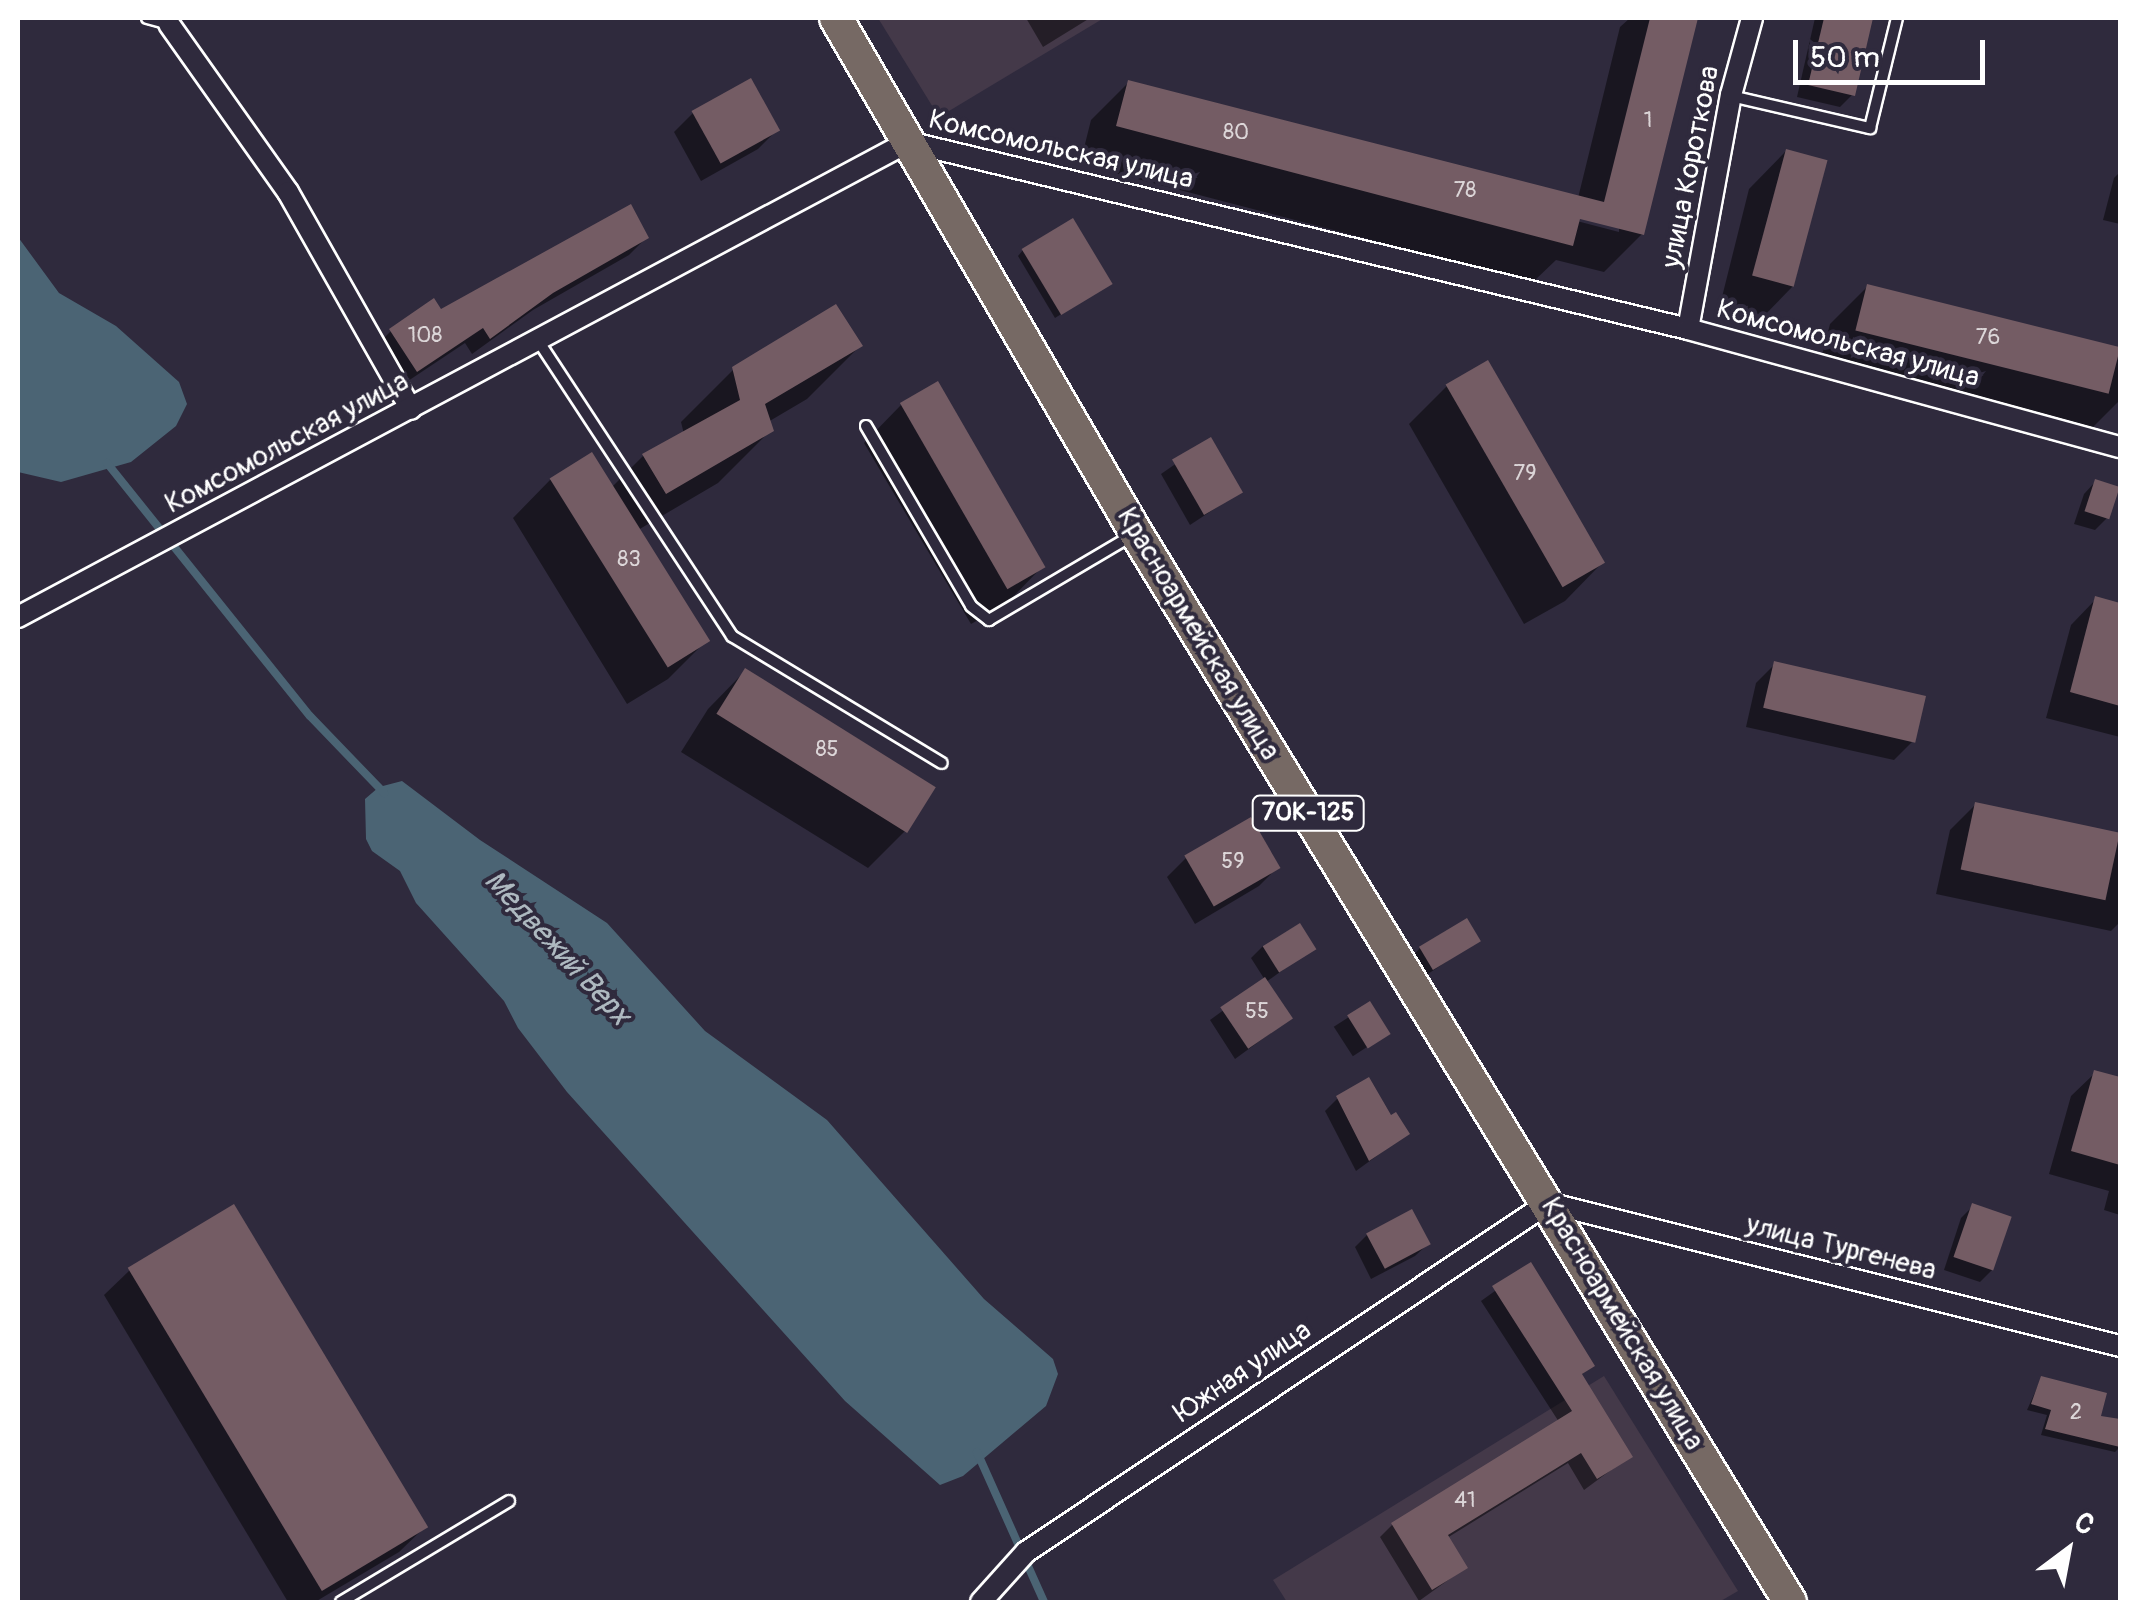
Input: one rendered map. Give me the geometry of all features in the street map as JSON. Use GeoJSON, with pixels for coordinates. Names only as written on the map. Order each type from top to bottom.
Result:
{"type":"FeatureCollection","features":[{"type":"Feature","properties":{"kind":"main road","name":"Красноармейская улица"},"geometry":{"type":"LineString","coordinates":[[836,18],[1136,533],[1790,1602]]}},
{"type":"Feature","properties":{"kind":"street","name":"улица Короткова"},"geometry":{"type":"LineString","coordinates":[[1688,329],[1730,96],[1752,18]]}},
{"type":"Feature","properties":{"kind":"street"},"geometry":{"type":"LineString","coordinates":[[168,24],[288,192],[411,409]]}},
{"type":"Feature","properties":{"kind":"street","name":"Комсомольская улица"},"geometry":{"type":"LineString","coordinates":[[18,617],[908,142],[1688,329],[2120,447]]}},
{"type":"Feature","properties":{"kind":"street","name":"улица Тургенева"},"geometry":{"type":"LineString","coordinates":[[1548,1202],[2120,1346]]}},
{"type":"Feature","properties":{"kind":"street","name":"Южная улица"},"geometry":{"type":"LineString","coordinates":[[980,1602],[1026,1552],[1548,1202]]}},
{"type":"Feature","properties":{"kind":"lane"},"geometry":{"type":"LineString","coordinates":[[147,18],[168,24]]}},
{"type":"Feature","properties":{"kind":"lane"},"geometry":{"type":"LineString","coordinates":[[1730,96],[1870,128],[1896,18]]}},
{"type":"Feature","properties":{"kind":"lane"},"geometry":{"type":"LineString","coordinates":[[539,342],[732,636],[942,762]]}},
{"type":"Feature","properties":{"kind":"lane"},"geometry":{"type":"LineString","coordinates":[[866,426],[972,606],[989,620],[1136,533]]}},
{"type":"Feature","properties":{"kind":"lane"},"geometry":{"type":"LineString","coordinates":[[340,1602],[509,1501]]}},
{"type":"Feature","properties":{"kind":"shaded area"},"geometry":{"type":"Polygon","coordinates":[[[878,18],[1104,18],[939,117],[878,18]]]}},
{"type":"Feature","properties":{"kind":"shaded area"},"geometry":{"type":"Polygon","coordinates":[[[1604,1376],[1738,1591],[1719,1602],[1287,1602],[1273,1580],[1604,1376]]]}},
{"type":"Feature","properties":{"kind":"water"},"geometry":{"type":"Polygon","coordinates":[[[18,237],[59,293],[116,326],[179,382],[187,404],[176,426],[131,462],[61,482],[18,472],[18,237]]]}},
{"type":"Feature","properties":{"kind":"water"},"geometry":{"type":"Polygon","coordinates":[[[402,781],[480,840],[607,923],[705,1031],[827,1120],[984,1299],[1053,1359],[1058,1374],[1046,1406],[963,1476],[940,1485],[845,1401],[567,1092],[518,1028],[504,1001],[416,903],[400,871],[372,851],[366,839],[365,799],[379,787],[402,781]]]}},
{"type":"Feature","properties":{"kind":"building"},"geometry":{"type":"Polygon","coordinates":[[[1650,18],[1698,18],[1644,235],[1580,219],[1573,246],[1116,126],[1128,80],[1604,202],[1650,18]]]}},
{"type":"Feature","properties":{"kind":"building"},"geometry":{"type":"Polygon","coordinates":[[[1824,18],[1873,18],[1855,96],[1808,85],[1824,18]]]}},
{"type":"Feature","properties":{"kind":"building"},"geometry":{"type":"Polygon","coordinates":[[[751,78],[780,130],[721,163],[692,111],[751,78]]]}},
{"type":"Feature","properties":{"kind":"building"},"geometry":{"type":"Polygon","coordinates":[[[1786,149],[1828,160],[1794,287],[1752,276],[1786,149]]]}},
{"type":"Feature","properties":{"kind":"building"},"geometry":{"type":"Polygon","coordinates":[[[631,204],[649,238],[553,293],[490,339],[483,328],[417,372],[389,329],[434,298],[441,309],[631,204]]]}},
{"type":"Feature","properties":{"kind":"building"},"geometry":{"type":"Polygon","coordinates":[[[1073,218],[1113,284],[1061,315],[1022,249],[1073,218]]]}},
{"type":"Feature","properties":{"kind":"building"},"geometry":{"type":"Polygon","coordinates":[[[1867,284],[2120,347],[2109,394],[1855,331],[1867,284]]]}},
{"type":"Feature","properties":{"kind":"building"},"geometry":{"type":"Polygon","coordinates":[[[836,304],[863,346],[765,404],[774,431],[666,494],[642,454],[740,400],[732,367],[836,304]]]}},
{"type":"Feature","properties":{"kind":"building"},"geometry":{"type":"Polygon","coordinates":[[[1488,360],[1605,563],[1563,587],[1446,384],[1488,360]]]}},
{"type":"Feature","properties":{"kind":"building"},"geometry":{"type":"Polygon","coordinates":[[[938,381],[1046,567],[1007,589],[900,403],[938,381]]]}},
{"type":"Feature","properties":{"kind":"building"},"geometry":{"type":"Polygon","coordinates":[[[1211,437],[1243,492],[1204,515],[1172,460],[1211,437]]]}},
{"type":"Feature","properties":{"kind":"building"},"geometry":{"type":"Polygon","coordinates":[[[592,452],[710,641],[668,668],[550,478],[592,452]]]}},
{"type":"Feature","properties":{"kind":"building"},"geometry":{"type":"Polygon","coordinates":[[[2095,479],[2120,487],[2109,519],[2084,511],[2095,479]]]}},
{"type":"Feature","properties":{"kind":"building"},"geometry":{"type":"Polygon","coordinates":[[[2095,596],[2120,603],[2120,706],[2070,692],[2095,596]]]}},
{"type":"Feature","properties":{"kind":"building"},"geometry":{"type":"Polygon","coordinates":[[[1774,661],[1926,696],[1915,743],[1763,708],[1774,661]]]}},
{"type":"Feature","properties":{"kind":"building"},"geometry":{"type":"Polygon","coordinates":[[[745,668],[936,787],[907,833],[716,714],[745,668]]]}},
{"type":"Feature","properties":{"kind":"building"},"geometry":{"type":"Polygon","coordinates":[[[1975,802],[2120,833],[2105,900],[1961,869],[1975,802]]]}},
{"type":"Feature","properties":{"kind":"building"},"geometry":{"type":"Polygon","coordinates":[[[1251,817],[1280,868],[1214,907],[1184,855],[1251,817]]]}},
{"type":"Feature","properties":{"kind":"building"},"geometry":{"type":"Polygon","coordinates":[[[1467,918],[1481,941],[1433,970],[1419,947],[1467,918]]]}},
{"type":"Feature","properties":{"kind":"building"},"geometry":{"type":"Polygon","coordinates":[[[1300,923],[1316,949],[1279,973],[1263,946],[1300,923]]]}},
{"type":"Feature","properties":{"kind":"building"},"geometry":{"type":"Polygon","coordinates":[[[1265,977],[1293,1018],[1248,1049],[1220,1007],[1265,977]]]}},
{"type":"Feature","properties":{"kind":"building"},"geometry":{"type":"Polygon","coordinates":[[[1370,1001],[1391,1034],[1368,1048],[1347,1015],[1370,1001]]]}},
{"type":"Feature","properties":{"kind":"building"},"geometry":{"type":"Polygon","coordinates":[[[2094,1070],[2120,1077],[2120,1165],[2071,1151],[2094,1070]]]}},
{"type":"Feature","properties":{"kind":"building"},"geometry":{"type":"Polygon","coordinates":[[[1369,1077],[1391,1115],[1396,1112],[1410,1134],[1369,1161],[1336,1096],[1369,1077]]]}},
{"type":"Feature","properties":{"kind":"building"},"geometry":{"type":"Polygon","coordinates":[[[1972,1203],[2012,1217],[1993,1271],[1953,1257],[1972,1203]]]}},
{"type":"Feature","properties":{"kind":"building"},"geometry":{"type":"Polygon","coordinates":[[[234,1204],[428,1527],[322,1591],[128,1268],[234,1204]]]}},
{"type":"Feature","properties":{"kind":"building"},"geometry":{"type":"Polygon","coordinates":[[[1412,1209],[1431,1244],[1385,1269],[1366,1233],[1412,1209]]]}},
{"type":"Feature","properties":{"kind":"building"},"geometry":{"type":"Polygon","coordinates":[[[1531,1262],[1595,1366],[1582,1374],[1633,1457],[1597,1479],[1581,1453],[1448,1535],[1468,1568],[1432,1590],[1391,1523],[1572,1411],[1492,1286],[1531,1262]]]}},
{"type":"Feature","properties":{"kind":"building"},"geometry":{"type":"Polygon","coordinates":[[[2041,1376],[2107,1393],[2101,1416],[2120,1419],[2120,1447],[2045,1429],[2051,1410],[2031,1404],[2041,1376]]]}},
{"type":"Feature","properties":{"kind":"waterway","name":"Медвежий Верх"},"geometry":{"type":"LineString","coordinates":[[107,463],[310,716],[384,793]]}},
{"type":"Feature","properties":{"kind":"waterway","name":"Медвежий Верх"},"geometry":{"type":"LineString","coordinates":[[977,1452],[1044,1602]]}}]}
